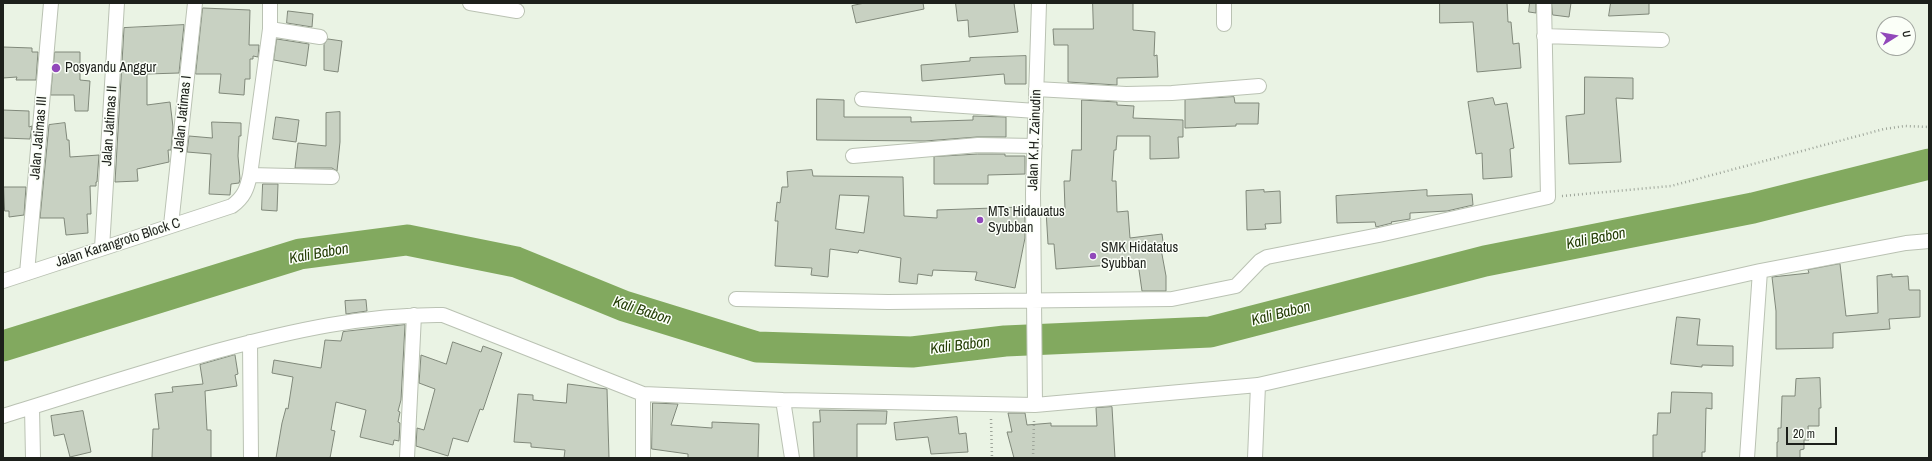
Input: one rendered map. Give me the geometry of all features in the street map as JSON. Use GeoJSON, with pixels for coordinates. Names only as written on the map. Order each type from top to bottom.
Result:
{"type":"FeatureCollection","features":[{"type":"Feature","properties":{"kind":"street","name":"Jalan Jatimas III"},"geometry":{"type":"LineString","coordinates":[[27,273],[51,3]]}},
{"type":"Feature","properties":{"kind":"street","name":"Jalan Jatimas II"},"geometry":{"type":"LineString","coordinates":[[102,248],[117,3]]}},
{"type":"Feature","properties":{"kind":"street","name":"Jalan Jatimas I"},"geometry":{"type":"LineString","coordinates":[[171,225],[195,3]]}},
{"type":"Feature","properties":{"kind":"street"},"geometry":{"type":"LineString","coordinates":[[270,3],[270,29],[250,175],[332,177]]}},
{"type":"Feature","properties":{"kind":"street"},"geometry":{"type":"LineString","coordinates":[[470,3],[517,11]]}},
{"type":"Feature","properties":{"kind":"street","name":"Jalan K.H. Zainudin"},"geometry":{"type":"LineString","coordinates":[[1035,403],[1035,146],[1039,3]]}},
{"type":"Feature","properties":{"kind":"street"},"geometry":{"type":"LineString","coordinates":[[1224,3],[1224,24]]}},
{"type":"Feature","properties":{"kind":"street"},"geometry":{"type":"LineString","coordinates":[[736,299],[888,302],[1172,299],[1232,287],[1238,284],[1260,261],[1267,258],[1379,235],[1548,197],[1544,3]]}},
{"type":"Feature","properties":{"kind":"street"},"geometry":{"type":"LineString","coordinates":[[270,29],[320,37]]}},
{"type":"Feature","properties":{"kind":"street"},"geometry":{"type":"LineString","coordinates":[[1544,36],[1662,40]]}},
{"type":"Feature","properties":{"kind":"street"},"geometry":{"type":"LineString","coordinates":[[1036,89],[1126,94],[1172,93],[1259,86]]}},
{"type":"Feature","properties":{"kind":"street"},"geometry":{"type":"LineString","coordinates":[[862,99],[1036,111]]}},
{"type":"Feature","properties":{"kind":"street"},"geometry":{"type":"LineString","coordinates":[[854,156],[978,145],[1035,146]]}},
{"type":"Feature","properties":{"kind":"street","name":"Jalan Karangroto Block C"},"geometry":{"type":"LineString","coordinates":[[3,281],[232,206],[242,198],[247,189],[250,175]]}},
{"type":"Feature","properties":{"kind":"street"},"geometry":{"type":"LineString","coordinates":[[3,416],[166,365],[250,342],[320,326],[414,315],[443,315],[643,394],[783,400],[990,404],[1035,403],[1258,385],[1760,271],[1906,243],[1929,241]]}},
{"type":"Feature","properties":{"kind":"street"},"geometry":{"type":"LineString","coordinates":[[1747,458],[1760,271]]}},
{"type":"Feature","properties":{"kind":"street"},"geometry":{"type":"LineString","coordinates":[[407,458],[414,315]]}},
{"type":"Feature","properties":{"kind":"street"},"geometry":{"type":"LineString","coordinates":[[250,342],[251,458]]}},
{"type":"Feature","properties":{"kind":"street"},"geometry":{"type":"LineString","coordinates":[[1255,458],[1258,385]]}},
{"type":"Feature","properties":{"kind":"street"},"geometry":{"type":"LineString","coordinates":[[643,394],[643,458]]}},
{"type":"Feature","properties":{"kind":"street"},"geometry":{"type":"LineString","coordinates":[[783,400],[792,458]]}},
{"type":"Feature","properties":{"kind":"street"},"geometry":{"type":"LineString","coordinates":[[32,407],[33,458]]}},
{"type":"Feature","properties":{"kind":"path"},"geometry":{"type":"LineString","coordinates":[[1548,197],[1671,186],[1884,129],[1905,126],[1929,126]]}},
{"type":"Feature","properties":{"kind":"path"},"geometry":{"type":"LineString","coordinates":[[1033,458],[1035,403]]}},
{"type":"Feature","properties":{"kind":"path"},"geometry":{"type":"LineString","coordinates":[[990,404],[992,458]]}},
{"type":"Feature","properties":{"kind":"building"},"geometry":{"type":"Polygon","coordinates":[[[865,3],[923,3],[924,9],[856,23],[852,6],[865,3]]]}},
{"type":"Feature","properties":{"kind":"building"},"geometry":{"type":"Polygon","coordinates":[[[956,3],[1014,3],[1018,32],[969,37],[968,20],[958,21],[956,3]]]}},
{"type":"Feature","properties":{"kind":"building"},"geometry":{"type":"Polygon","coordinates":[[[1093,3],[1133,3],[1133,30],[1155,32],[1154,56],[1157,55],[1158,77],[1117,78],[1117,85],[1068,82],[1068,45],[1054,45],[1053,29],[1093,29],[1093,3]]]}},
{"type":"Feature","properties":{"kind":"building"},"geometry":{"type":"Polygon","coordinates":[[[1440,3],[1507,3],[1508,22],[1511,22],[1513,44],[1519,43],[1521,68],[1477,72],[1473,22],[1440,23],[1440,3]]]}},
{"type":"Feature","properties":{"kind":"building"},"geometry":{"type":"Polygon","coordinates":[[[1530,3],[1536,3],[1536,13],[1529,12],[1530,3]]]}},
{"type":"Feature","properties":{"kind":"building"},"geometry":{"type":"Polygon","coordinates":[[[1552,3],[1571,3],[1569,17],[1553,15],[1552,3]]]}},
{"type":"Feature","properties":{"kind":"building"},"geometry":{"type":"Polygon","coordinates":[[[1611,3],[1649,3],[1649,14],[1609,16],[1611,3]]]}},
{"type":"Feature","properties":{"kind":"building"},"geometry":{"type":"Polygon","coordinates":[[[203,8],[250,10],[249,45],[259,45],[258,57],[253,56],[253,59],[250,59],[250,79],[245,79],[244,95],[219,93],[221,74],[196,74],[203,8]]]}},
{"type":"Feature","properties":{"kind":"building"},"geometry":{"type":"Polygon","coordinates":[[[288,11],[313,14],[312,27],[287,23],[288,11]]]}},
{"type":"Feature","properties":{"kind":"building"},"geometry":{"type":"Polygon","coordinates":[[[184,25],[179,73],[147,74],[147,105],[170,102],[173,127],[171,150],[168,150],[169,162],[137,169],[138,181],[115,182],[124,28],[184,25]]]}},
{"type":"Feature","properties":{"kind":"building"},"geometry":{"type":"Polygon","coordinates":[[[277,39],[309,44],[306,66],[274,60],[277,39]]]}},
{"type":"Feature","properties":{"kind":"building"},"geometry":{"type":"Polygon","coordinates":[[[328,39],[342,41],[338,72],[324,70],[324,45],[328,39]]]}},
{"type":"Feature","properties":{"kind":"building"},"geometry":{"type":"Polygon","coordinates":[[[3,47],[32,48],[32,52],[38,52],[36,80],[16,80],[17,77],[3,78],[3,47]]]}},
{"type":"Feature","properties":{"kind":"building"},"geometry":{"type":"Polygon","coordinates":[[[55,52],[80,52],[80,80],[90,81],[88,111],[75,111],[74,95],[51,95],[55,52]]]}},
{"type":"Feature","properties":{"kind":"building"},"geometry":{"type":"Polygon","coordinates":[[[1026,56],[1026,84],[1005,84],[1004,74],[922,81],[921,65],[970,61],[970,58],[1026,56]]]}},
{"type":"Feature","properties":{"kind":"building"},"geometry":{"type":"Polygon","coordinates":[[[1585,77],[1633,78],[1633,99],[1616,98],[1621,162],[1569,164],[1566,116],[1584,114],[1585,77]]]}},
{"type":"Feature","properties":{"kind":"building"},"geometry":{"type":"Polygon","coordinates":[[[1234,97],[1235,103],[1259,103],[1258,124],[1236,124],[1236,126],[1185,128],[1185,100],[1234,97]]]}},
{"type":"Feature","properties":{"kind":"building"},"geometry":{"type":"Polygon","coordinates":[[[1493,98],[1495,105],[1507,103],[1514,148],[1510,149],[1512,177],[1483,179],[1482,153],[1476,154],[1468,102],[1493,98]]]}},
{"type":"Feature","properties":{"kind":"building"},"geometry":{"type":"Polygon","coordinates":[[[817,99],[844,100],[844,117],[911,117],[911,122],[973,120],[973,116],[1006,117],[1006,137],[977,137],[925,141],[817,140],[817,99]]]}},
{"type":"Feature","properties":{"kind":"building"},"geometry":{"type":"Polygon","coordinates":[[[1082,100],[1117,102],[1117,105],[1134,106],[1133,118],[1183,120],[1183,137],[1178,137],[1179,158],[1150,159],[1150,136],[1117,136],[1116,150],[1114,150],[1112,181],[1116,181],[1117,212],[1128,211],[1130,238],[1162,234],[1164,249],[1161,249],[1166,276],[1166,291],[1142,291],[1138,263],[1056,269],[1054,244],[1048,244],[1046,210],[1065,209],[1064,181],[1070,181],[1072,150],[1081,150],[1082,100]]]}},
{"type":"Feature","properties":{"kind":"building"},"geometry":{"type":"Polygon","coordinates":[[[3,110],[29,111],[29,127],[32,126],[30,139],[3,138],[3,110]]]}},
{"type":"Feature","properties":{"kind":"building"},"geometry":{"type":"Polygon","coordinates":[[[340,112],[340,142],[337,171],[332,168],[295,168],[298,143],[326,146],[326,113],[340,112]]]}},
{"type":"Feature","properties":{"kind":"building"},"geometry":{"type":"Polygon","coordinates":[[[276,117],[299,120],[296,142],[273,139],[276,117]]]}},
{"type":"Feature","properties":{"kind":"building"},"geometry":{"type":"Polygon","coordinates":[[[212,122],[241,123],[238,156],[240,179],[239,183],[231,184],[230,195],[209,194],[211,154],[187,152],[189,136],[212,138],[212,122]]]}},
{"type":"Feature","properties":{"kind":"building"},"geometry":{"type":"Polygon","coordinates":[[[65,123],[67,140],[69,140],[70,157],[99,155],[96,186],[90,186],[91,214],[87,214],[88,233],[66,235],[64,218],[40,218],[49,125],[65,123]]]}},
{"type":"Feature","properties":{"kind":"building"},"geometry":{"type":"Polygon","coordinates":[[[978,154],[1025,156],[1025,174],[988,175],[988,184],[934,184],[934,157],[978,154]]]}},
{"type":"Feature","properties":{"kind":"building"},"geometry":{"type":"Polygon","coordinates":[[[812,170],[813,176],[903,177],[904,216],[937,218],[937,210],[1021,207],[1022,212],[1025,211],[1025,238],[1015,288],[975,280],[977,272],[933,270],[932,276],[918,274],[917,284],[899,282],[901,258],[859,250],[858,253],[830,249],[828,277],[811,275],[812,268],[775,266],[778,221],[775,221],[777,202],[780,203],[782,187],[788,187],[787,172],[812,170]],[[840,195],[836,229],[864,233],[869,196],[840,195]]]}},
{"type":"Feature","properties":{"kind":"building"},"geometry":{"type":"Polygon","coordinates":[[[263,184],[278,184],[277,211],[262,210],[263,184]]]}},
{"type":"Feature","properties":{"kind":"building"},"geometry":{"type":"Polygon","coordinates":[[[4,187],[26,187],[24,215],[9,217],[9,211],[5,211],[4,187]]]}},
{"type":"Feature","properties":{"kind":"building"},"geometry":{"type":"Polygon","coordinates":[[[1264,190],[1264,192],[1280,191],[1281,223],[1265,224],[1266,229],[1247,230],[1246,191],[1264,190]]]}},
{"type":"Feature","properties":{"kind":"building"},"geometry":{"type":"Polygon","coordinates":[[[1427,190],[1427,196],[1472,194],[1473,205],[1447,211],[1410,213],[1410,219],[1391,222],[1392,223],[1376,227],[1375,222],[1337,223],[1336,196],[1427,190]]]}},
{"type":"Feature","properties":{"kind":"building"},"geometry":{"type":"Polygon","coordinates":[[[1840,264],[1846,316],[1878,313],[1877,276],[1892,274],[1892,277],[1908,276],[1909,290],[1920,290],[1920,317],[1889,319],[1890,329],[1833,333],[1833,348],[1776,349],[1776,311],[1772,277],[1809,273],[1808,270],[1840,264]]]}},
{"type":"Feature","properties":{"kind":"building"},"geometry":{"type":"Polygon","coordinates":[[[366,300],[367,311],[346,314],[345,301],[366,300]]]}},
{"type":"Feature","properties":{"kind":"building"},"geometry":{"type":"Polygon","coordinates":[[[1677,317],[1700,319],[1697,345],[1733,346],[1733,366],[1702,365],[1702,367],[1671,364],[1677,317]]]}},
{"type":"Feature","properties":{"kind":"building"},"geometry":{"type":"Polygon","coordinates":[[[405,325],[401,400],[398,411],[400,412],[398,422],[400,423],[399,441],[394,440],[393,445],[360,437],[366,410],[336,402],[331,430],[335,431],[330,458],[276,458],[282,423],[286,408],[288,409],[293,377],[272,373],[274,360],[321,368],[325,340],[341,341],[343,332],[405,325]]]}},
{"type":"Feature","properties":{"kind":"building"},"geometry":{"type":"Polygon","coordinates":[[[453,342],[481,352],[483,346],[502,353],[483,410],[480,409],[468,442],[453,438],[448,456],[416,446],[417,428],[424,430],[435,389],[419,383],[421,355],[446,364],[453,342]]]}},
{"type":"Feature","properties":{"kind":"building"},"geometry":{"type":"Polygon","coordinates":[[[235,355],[238,374],[235,375],[237,386],[205,391],[207,430],[211,430],[211,458],[152,458],[153,429],[159,429],[155,394],[173,392],[172,387],[203,384],[200,365],[235,355]]]}},
{"type":"Feature","properties":{"kind":"building"},"geometry":{"type":"Polygon","coordinates":[[[1820,378],[1821,408],[1819,408],[1819,426],[1808,426],[1809,440],[1804,440],[1804,449],[1800,450],[1800,458],[1777,458],[1778,428],[1781,428],[1782,396],[1795,396],[1796,379],[1820,378]]]}},
{"type":"Feature","properties":{"kind":"building"},"geometry":{"type":"Polygon","coordinates":[[[568,384],[607,389],[609,458],[564,458],[565,450],[531,447],[531,443],[514,442],[518,394],[533,395],[533,400],[566,403],[568,384]]]}},
{"type":"Feature","properties":{"kind":"building"},"geometry":{"type":"Polygon","coordinates":[[[1672,392],[1712,393],[1712,409],[1706,408],[1705,452],[1702,452],[1702,458],[1653,458],[1653,435],[1657,435],[1658,413],[1670,413],[1672,392]]]}},
{"type":"Feature","properties":{"kind":"building"},"geometry":{"type":"Polygon","coordinates":[[[653,403],[678,404],[671,425],[712,428],[712,422],[759,424],[758,458],[688,458],[688,454],[652,449],[653,403]]]}},
{"type":"Feature","properties":{"kind":"building"},"geometry":{"type":"Polygon","coordinates":[[[1112,407],[1115,458],[1014,458],[1007,432],[1012,432],[1008,413],[1025,413],[1027,425],[1051,423],[1051,426],[1097,426],[1096,408],[1112,407]]]}},
{"type":"Feature","properties":{"kind":"building"},"geometry":{"type":"Polygon","coordinates":[[[820,410],[887,411],[886,424],[857,424],[857,458],[814,458],[813,422],[820,422],[820,410]]]}},
{"type":"Feature","properties":{"kind":"building"},"geometry":{"type":"Polygon","coordinates":[[[83,411],[91,452],[70,457],[64,434],[54,436],[51,416],[83,411]]]}},
{"type":"Feature","properties":{"kind":"building"},"geometry":{"type":"Polygon","coordinates":[[[957,417],[959,434],[966,433],[968,452],[931,454],[928,437],[896,440],[894,423],[957,417]]]}},
{"type":"Feature","properties":{"kind":"waterway","name":"Kali Babon"},"geometry":{"type":"LineString","coordinates":[[3,346],[300,254],[407,240],[516,262],[624,306],[757,347],[912,352],[1005,341],[1210,332],[1485,261],[1753,208],[1929,164]]}},
{"type":"Feature","properties":{"kind":"place","name":"Posyandu Anggur"},"geometry":{"type":"Point","coordinates":[56,68]}},
{"type":"Feature","properties":{"kind":"place","name":"MTs Hidauatus Syubban"},"geometry":{"type":"Point","coordinates":[980,220]}},
{"type":"Feature","properties":{"kind":"place","name":"SMK Hidatatus Syubban"},"geometry":{"type":"Point","coordinates":[1093,256]}}]}
